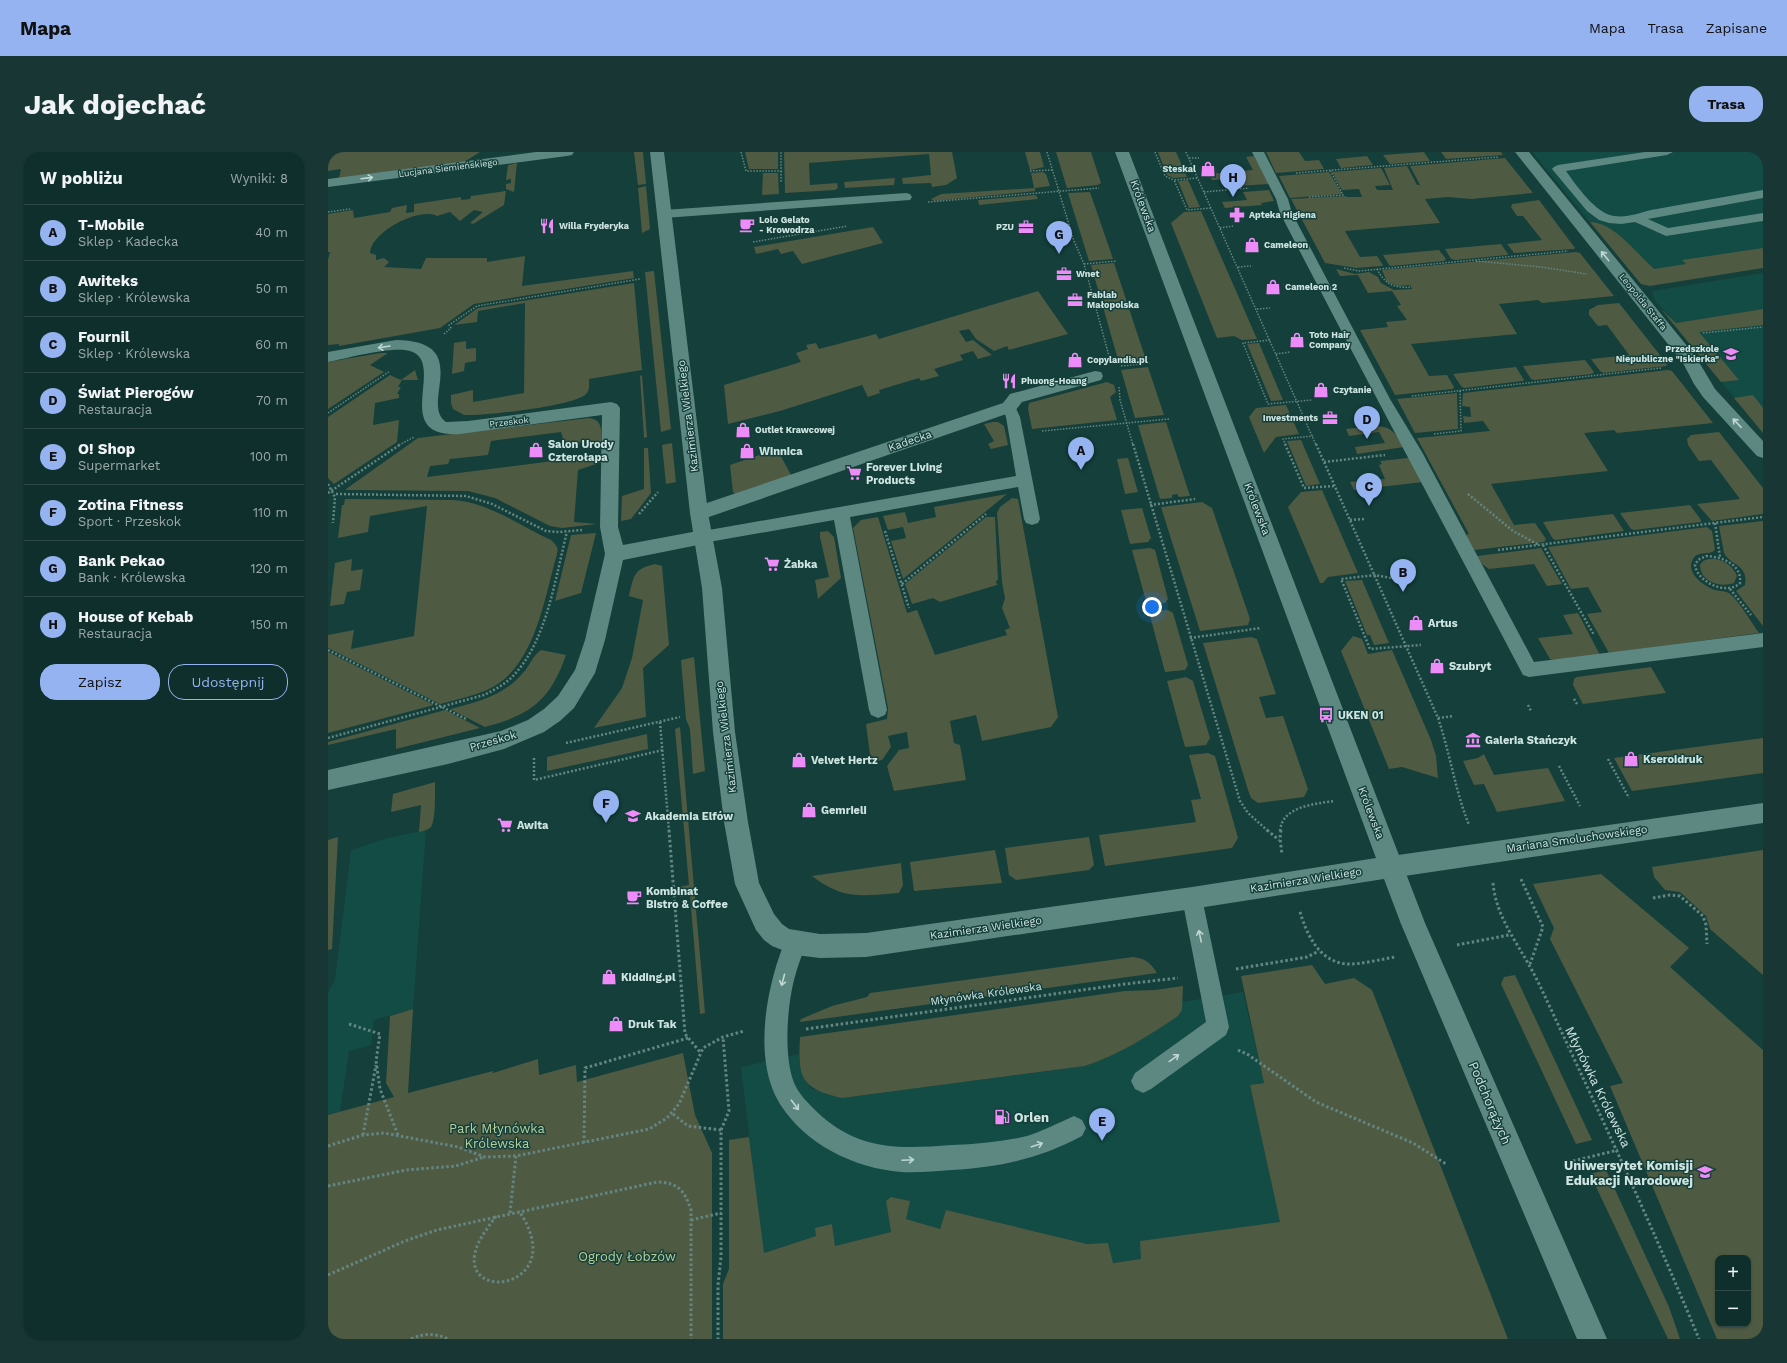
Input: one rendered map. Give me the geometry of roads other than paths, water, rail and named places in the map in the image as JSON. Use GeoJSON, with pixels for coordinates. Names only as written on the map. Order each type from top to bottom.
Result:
{"type":"FeatureCollection","features":[{"type":"Feature","properties":{"kind":"street","name":"Lucjana Siemieńskiego"},"geometry":{"type":"LineString","coordinates":[[328,183],[535,154],[567,152]]}},
{"type":"Feature","properties":{"kind":"street","name":"Kazimierza Wielkiego"},"geometry":{"type":"LineString","coordinates":[[657,152],[699,513],[712,588],[719,686],[736,822],[747,884],[758,910],[773,932],[781,938],[795,943],[820,946],[866,945],[1192,898],[1391,867]]}},
{"type":"Feature","properties":{"kind":"street","name":"Królewska"},"geometry":{"type":"LineString","coordinates":[[1122,152],[1391,867]]}},
{"type":"Feature","properties":{"kind":"street","name":"Leopolda Staffa"},"geometry":{"type":"LineString","coordinates":[[1522,152],[1690,361],[1702,384],[1709,393],[1763,452]]}},
{"type":"Feature","properties":{"kind":"street","name":"Przeskok"},"geometry":{"type":"LineString","coordinates":[[328,357],[397,346],[412,346],[422,349],[431,361],[433,374],[431,411],[434,421],[438,425],[447,428],[468,427],[611,408],[609,527],[615,554],[595,640],[585,673],[566,702],[552,716],[536,726],[504,740],[448,754],[328,780]]}},
{"type":"Feature","properties":{"kind":"street","name":"Kadecka"},"geometry":{"type":"LineString","coordinates":[[699,513],[1009,407],[1016,398],[1095,376]]}},
{"type":"Feature","properties":{"kind":"street"},"geometry":{"type":"LineString","coordinates":[[615,554],[703,537]]}},
{"type":"Feature","properties":{"kind":"street","name":"Mariana Smoluchowskiego"},"geometry":{"type":"LineString","coordinates":[[1391,867],[1534,845],[1763,813]]}},
{"type":"Feature","properties":{"kind":"street","name":"Podchorążych"},"geometry":{"type":"LineString","coordinates":[[1391,867],[1464,1044],[1592,1339]]}},
{"type":"Feature","properties":{"kind":"lane"},"geometry":{"type":"LineString","coordinates":[[1258,152],[1276,187],[1286,213],[1383,399],[1406,437],[1530,670],[1763,640]]}},
{"type":"Feature","properties":{"kind":"lane"},"geometry":{"type":"LineString","coordinates":[[1603,217],[1578,194],[1558,169],[1667,152]]}},
{"type":"Feature","properties":{"kind":"lane"},"geometry":{"type":"LineString","coordinates":[[1577,220],[1603,217],[1616,219],[1638,219],[1651,214],[1763,194]]}},
{"type":"Feature","properties":{"kind":"lane"},"geometry":{"type":"LineString","coordinates":[[664,214],[906,197]]}},
{"type":"Feature","properties":{"kind":"lane"},"geometry":{"type":"LineString","coordinates":[[1638,219],[1666,232],[1763,217]]}},
{"type":"Feature","properties":{"kind":"lane"},"geometry":{"type":"LineString","coordinates":[[1009,407],[1013,417],[1032,519]]}},
{"type":"Feature","properties":{"kind":"lane"},"geometry":{"type":"LineString","coordinates":[[703,537],[841,514],[1024,480]]}},
{"type":"Feature","properties":{"kind":"lane"},"geometry":{"type":"LineString","coordinates":[[841,514],[878,710]]}},
{"type":"Feature","properties":{"kind":"lane"},"geometry":{"type":"LineString","coordinates":[[1143,1081],[1218,1026],[1192,898]]}},
{"type":"Feature","properties":{"kind":"lane"},"geometry":{"type":"LineString","coordinates":[[795,943],[782,982],[777,1026],[777,1054],[780,1074],[784,1087],[801,1113],[816,1128],[840,1143],[871,1156],[901,1160],[981,1156],[1004,1153],[1034,1147],[1055,1139],[1074,1128]]}},
{"type":"Feature","properties":{"kind":"place","name":"Steskal"},"geometry":{"type":"Point","coordinates":[1208,169]}},
{"type":"Feature","properties":{"kind":"place","name":"House of Kebab"},"geometry":{"type":"Point","coordinates":[1233,197]}},
{"type":"Feature","properties":{"kind":"place","name":"Apteka Higiena"},"geometry":{"type":"Point","coordinates":[1237,215]}},
{"type":"Feature","properties":{"kind":"place","name":"Lolo Gelato - Krowodrza"},"geometry":{"type":"Point","coordinates":[747,225]}},
{"type":"Feature","properties":{"kind":"place","name":"Willa Fryderyka"},"geometry":{"type":"Point","coordinates":[547,226]}},
{"type":"Feature","properties":{"kind":"place","name":"PZU"},"geometry":{"type":"Point","coordinates":[1026,227]}},
{"type":"Feature","properties":{"kind":"place","name":"Cameleon"},"geometry":{"type":"Point","coordinates":[1252,245]}},
{"type":"Feature","properties":{"kind":"place","name":"Bank Pekao"},"geometry":{"type":"Point","coordinates":[1059,254]}},
{"type":"Feature","properties":{"kind":"place","name":"Wnet"},"geometry":{"type":"Point","coordinates":[1064,274]}},
{"type":"Feature","properties":{"kind":"place","name":"Cameleon 2"},"geometry":{"type":"Point","coordinates":[1273,287]}},
{"type":"Feature","properties":{"kind":"place","name":"Fablab Małopolska"},"geometry":{"type":"Point","coordinates":[1075,300]}},
{"type":"Feature","properties":{"kind":"place","name":"Toto Hair Company"},"geometry":{"type":"Point","coordinates":[1297,340]}},
{"type":"Feature","properties":{"kind":"place","name":"Przedszkole Niepubliczne \"Iskierka\""},"geometry":{"type":"Point","coordinates":[1731,354]}},
{"type":"Feature","properties":{"kind":"place","name":"Copylandia.pl"},"geometry":{"type":"Point","coordinates":[1075,360]}},
{"type":"Feature","properties":{"kind":"place","name":"Phuong-Hoang"},"geometry":{"type":"Point","coordinates":[1009,381]}},
{"type":"Feature","properties":{"kind":"place","name":"Czytanie"},"geometry":{"type":"Point","coordinates":[1321,390]}},
{"type":"Feature","properties":{"kind":"place","name":"Investments"},"geometry":{"type":"Point","coordinates":[1330,418]}},
{"type":"Feature","properties":{"kind":"place","name":"Outlet Krawcowej"},"geometry":{"type":"Point","coordinates":[743,430]}},
{"type":"Feature","properties":{"kind":"place","name":"Świat Pierogów"},"geometry":{"type":"Point","coordinates":[1367,439]}},
{"type":"Feature","properties":{"kind":"place","name":"Salon Urody Czterołapa"},"geometry":{"type":"Point","coordinates":[536,450]}},
{"type":"Feature","properties":{"kind":"place","name":"Winnica"},"geometry":{"type":"Point","coordinates":[747,451]}},
{"type":"Feature","properties":{"kind":"place","name":"T-Mobile"},"geometry":{"type":"Point","coordinates":[1081,470]}},
{"type":"Feature","properties":{"kind":"place","name":"Forever Living Products"},"geometry":{"type":"Point","coordinates":[854,473]}},
{"type":"Feature","properties":{"kind":"place","name":"Fournil"},"geometry":{"type":"Point","coordinates":[1369,506]}},
{"type":"Feature","properties":{"kind":"place","name":"Żabka"},"geometry":{"type":"Point","coordinates":[772,564]}},
{"type":"Feature","properties":{"kind":"place","name":"Awiteks"},"geometry":{"type":"Point","coordinates":[1403,592]}},
{"type":"Feature","properties":{"kind":"place","name":"Artus"},"geometry":{"type":"Point","coordinates":[1416,623]}},
{"type":"Feature","properties":{"kind":"place","name":"Szubryt"},"geometry":{"type":"Point","coordinates":[1437,666]}},
{"type":"Feature","properties":{"kind":"place","name":"UKEN 01"},"geometry":{"type":"Point","coordinates":[1326,715]}},
{"type":"Feature","properties":{"kind":"place","name":"Galeria Stańczyk"},"geometry":{"type":"Point","coordinates":[1473,740]}},
{"type":"Feature","properties":{"kind":"place","name":"Kseroidruk"},"geometry":{"type":"Point","coordinates":[1631,759]}},
{"type":"Feature","properties":{"kind":"place","name":"Velvet Hertz"},"geometry":{"type":"Point","coordinates":[799,760]}},
{"type":"Feature","properties":{"kind":"place","name":"Gemrieli"},"geometry":{"type":"Point","coordinates":[809,810]}},
{"type":"Feature","properties":{"kind":"place","name":"Akademia Elfów"},"geometry":{"type":"Point","coordinates":[633,816]}},
{"type":"Feature","properties":{"kind":"place","name":"Zotina Fitness"},"geometry":{"type":"Point","coordinates":[606,823]}},
{"type":"Feature","properties":{"kind":"place","name":"Awita"},"geometry":{"type":"Point","coordinates":[505,825]}},
{"type":"Feature","properties":{"kind":"place","name":"Kombinat Bistro & Coffee"},"geometry":{"type":"Point","coordinates":[634,897]}},
{"type":"Feature","properties":{"kind":"place","name":"Kidding.pl"},"geometry":{"type":"Point","coordinates":[609,977]}},
{"type":"Feature","properties":{"kind":"place","name":"Druk Tak"},"geometry":{"type":"Point","coordinates":[616,1024]}},
{"type":"Feature","properties":{"kind":"place","name":"Orlen"},"geometry":{"type":"Point","coordinates":[1002,1117]}},
{"type":"Feature","properties":{"kind":"place","name":"O! Shop"},"geometry":{"type":"Point","coordinates":[1102,1141]}},
{"type":"Feature","properties":{"kind":"place","name":"Uniwersytet Komisji Edukacji Narodowej"},"geometry":{"type":"Point","coordinates":[1705,1172]}},
{"type":"Feature","properties":{"kind":"park label","name":"Park Młynówka Królewska"},"geometry":{"type":"Point","coordinates":[497,1136]}},
{"type":"Feature","properties":{"kind":"park label","name":"Ogrody Łobzów"},"geometry":{"type":"Point","coordinates":[627,1256]}}]}
